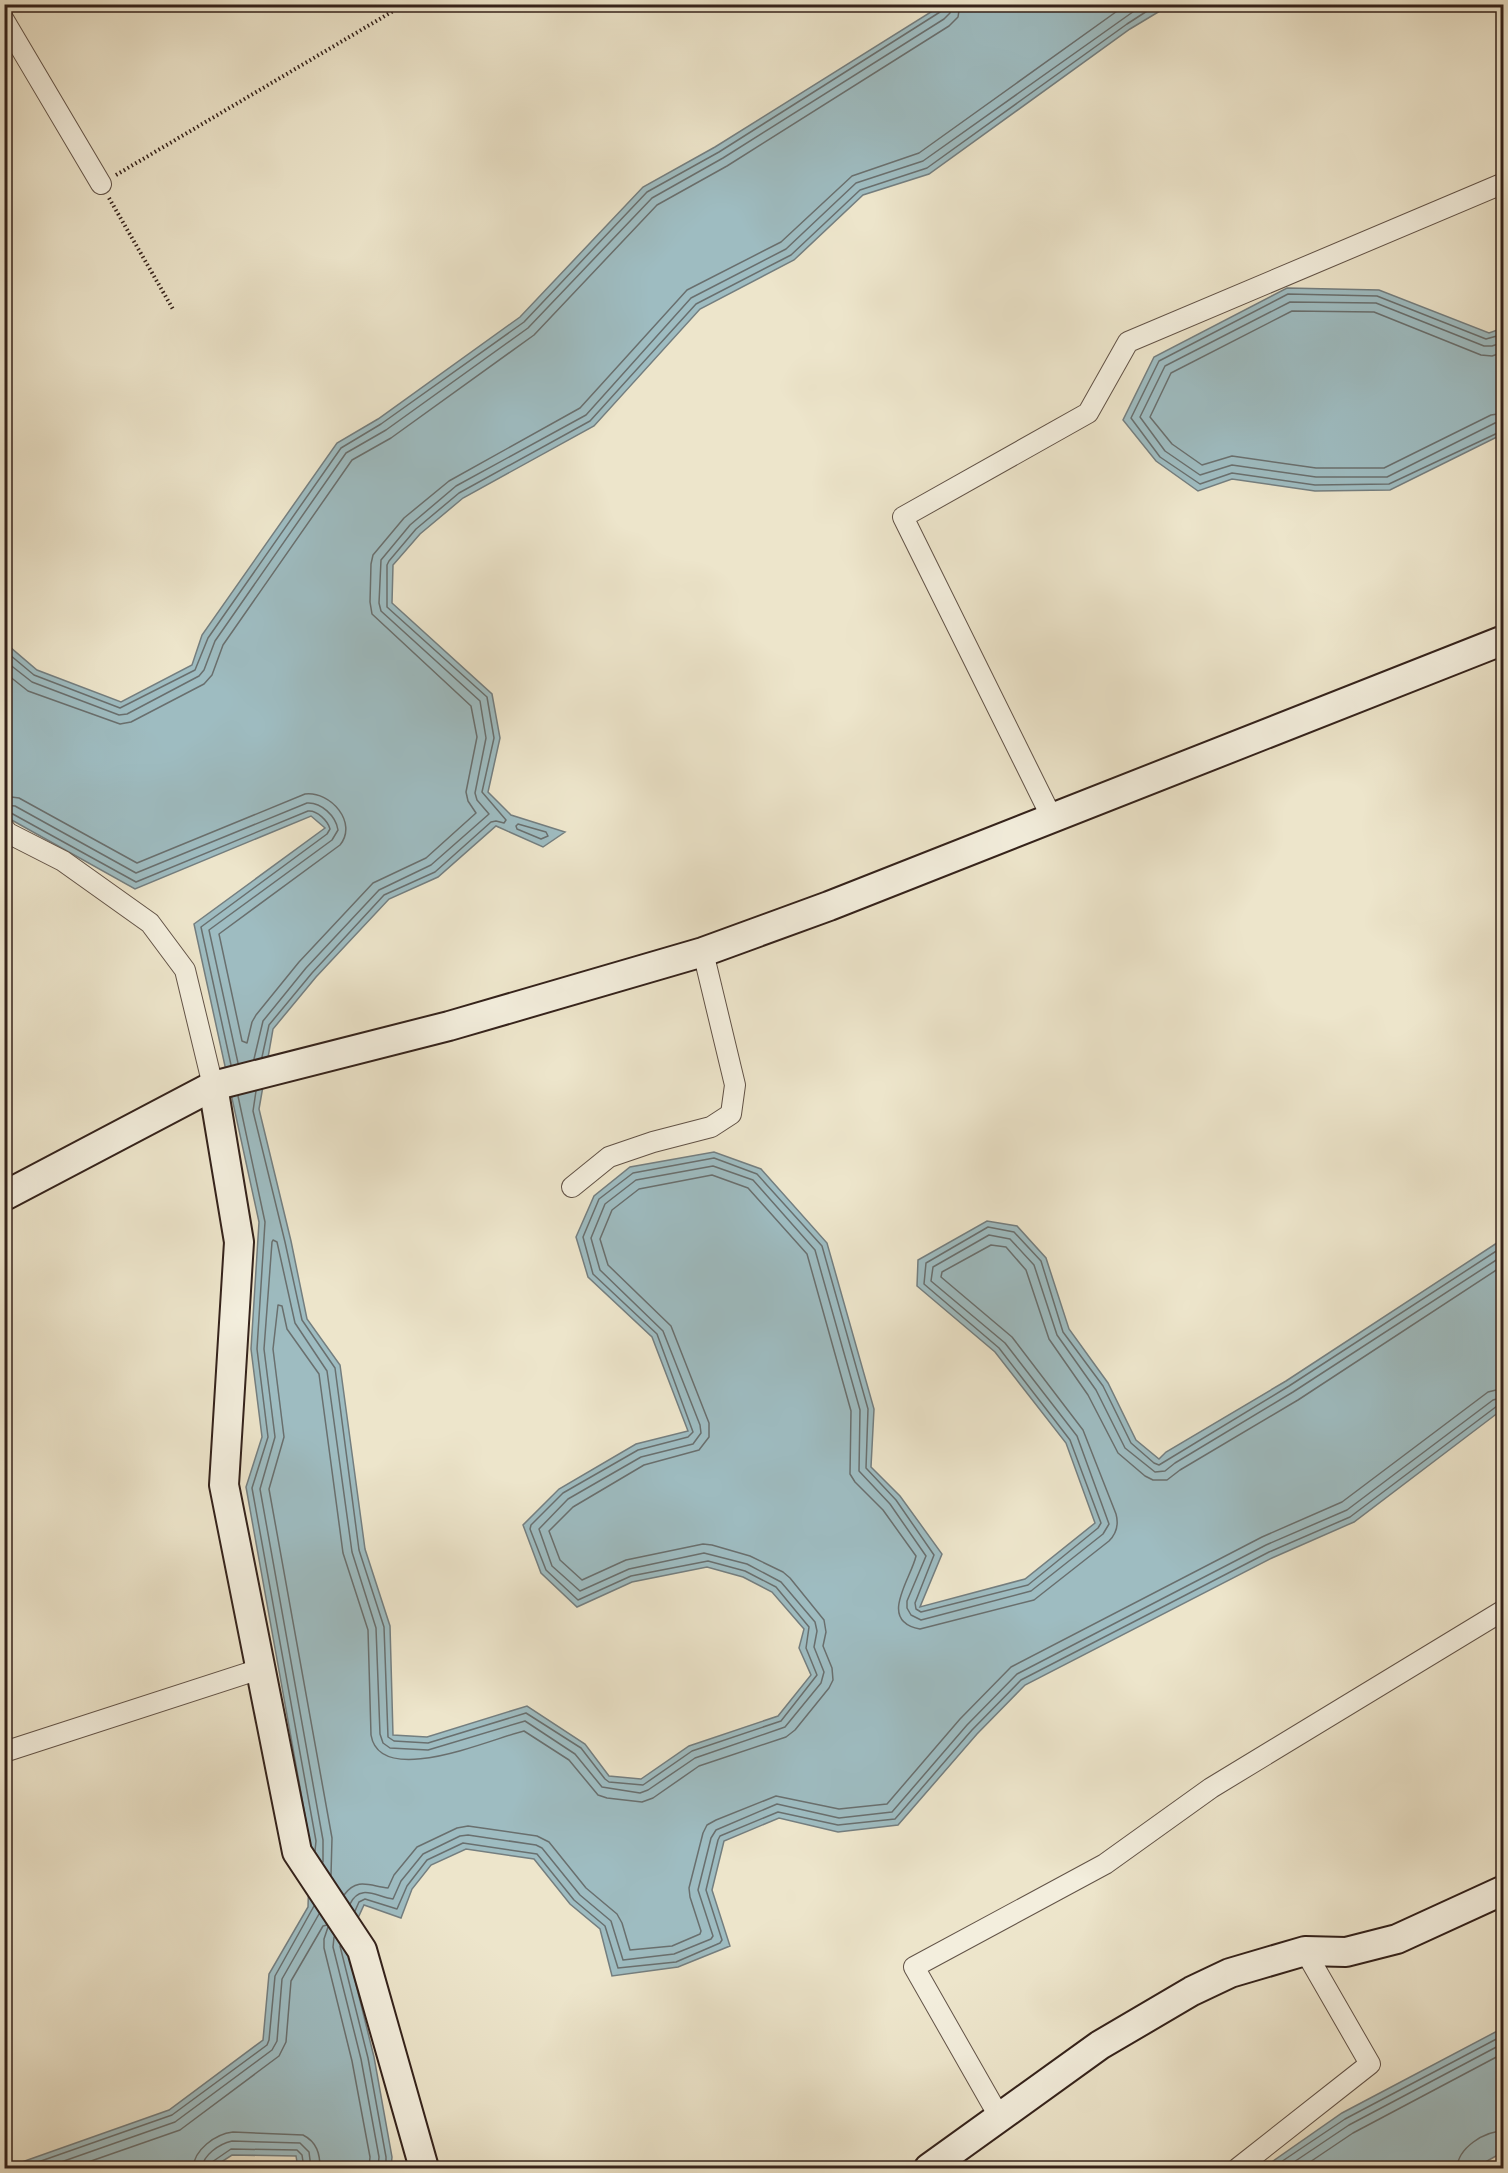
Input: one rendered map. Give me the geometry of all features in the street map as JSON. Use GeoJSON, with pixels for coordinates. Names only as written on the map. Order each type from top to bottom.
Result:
{"type":"FeatureCollection","features":[{"type":"Feature","properties":{"kind":"street"},"geometry":{"type":"LineString","coordinates":[[4,20],[101,183]]}},
{"type":"Feature","properties":{"kind":"street"},"geometry":{"type":"LineString","coordinates":[[1052,818],[903,516],[1088,413],[1128,342],[1503,183]]}},
{"type":"Feature","properties":{"kind":"street"},"geometry":{"type":"LineString","coordinates":[[4,1196],[220,1084],[449,1026],[703,952],[829,906],[1503,640]]}},
{"type":"Feature","properties":{"kind":"street"},"geometry":{"type":"LineString","coordinates":[[4,828],[8,833],[63,861],[150,923],[185,970],[220,1084],[238,1242],[224,1485],[260,1669],[297,1852],[363,1950],[424,2169]]}},
{"type":"Feature","properties":{"kind":"street"},"geometry":{"type":"LineString","coordinates":[[572,1187],[609,1157],[653,1142],[711,1127],[731,1114],[735,1084],[703,952]]}},
{"type":"Feature","properties":{"kind":"street"},"geometry":{"type":"LineString","coordinates":[[1000,2118],[914,1967],[1105,1864],[1211,1788],[1503,1610]]}},
{"type":"Feature","properties":{"kind":"street"},"geometry":{"type":"LineString","coordinates":[[4,1752],[260,1669]]}},
{"type":"Feature","properties":{"kind":"street"},"geometry":{"type":"LineString","coordinates":[[929,2169],[1100,2045],[1192,1991],[1230,1973],[1305,1951],[1346,1952],[1397,1939],[1503,1890]]}},
{"type":"Feature","properties":{"kind":"street"},"geometry":{"type":"LineString","coordinates":[[1238,2169],[1370,2064],[1305,1951]]}},
{"type":"Feature","properties":{"kind":"path"},"geometry":{"type":"LineString","coordinates":[[174,312],[101,183],[405,4]]}},
{"type":"Feature","properties":{"kind":"water"},"geometry":{"type":"Polygon","coordinates":[[[942,5],[1170,5],[1130,29],[929,174],[863,195],[794,260],[700,309],[594,426],[463,498],[420,534],[393,565],[392,603],[492,694],[500,738],[488,792],[511,815],[565,832],[543,847],[496,826],[438,877],[389,899],[316,977],[273,1029],[259,1109],[307,1319],[340,1365],[365,1549],[390,1626],[393,1735],[427,1737],[527,1706],[585,1744],[609,1776],[641,1779],[689,1746],[778,1716],[811,1675],[799,1648],[804,1629],[772,1592],[743,1577],[707,1567],[632,1582],[577,1607],[541,1573],[523,1525],[559,1489],[636,1444],[688,1431],[652,1337],[588,1277],[576,1237],[594,1196],[630,1167],[714,1152],[761,1169],[827,1243],[874,1409],[871,1467],[900,1496],[942,1554],[920,1607],[1025,1579],[1095,1523],[1066,1443],[995,1352],[917,1286],[918,1260],[987,1221],[1017,1226],[1046,1258],[1069,1329],[1108,1383],[1136,1440],[1159,1459],[1166,1452],[1286,1381],[1503,1239],[1503,1409],[1354,1522],[1272,1558],[1025,1685],[977,1734],[898,1825],[838,1832],[779,1818],[724,1841],[712,1890],[730,1946],[678,1967],[612,1976],[600,1929],[570,1904],[534,1859],[466,1849],[431,1865],[412,1889],[401,1918],[364,1905],[346,1944],[374,2057],[392,2157],[391,2168],[298,2168],[296,2156],[232,2155],[212,2168],[5,2168],[169,2110],[263,2040],[269,1974],[308,1907],[310,1843],[246,1487],[262,1437],[251,1349],[259,1222],[194,924],[325,828],[311,816],[135,889],[8,818],[5,820],[4,642],[37,670],[121,702],[192,665],[202,635],[337,443],[378,419],[520,317],[643,187],[715,147],[942,5]]]}},
{"type":"Feature","properties":{"kind":"water"},"geometry":{"type":"Polygon","coordinates":[[[1287,288],[1379,290],[1489,333],[1503,328],[1503,434],[1390,490],[1315,491],[1232,479],[1198,491],[1156,461],[1123,420],[1154,357],[1287,288]]]}},
{"type":"Feature","properties":{"kind":"water"},"geometry":{"type":"Polygon","coordinates":[[[1503,2028],[1503,2152],[1475,2168],[1263,2168],[1342,2113],[1503,2028]]]}}]}
